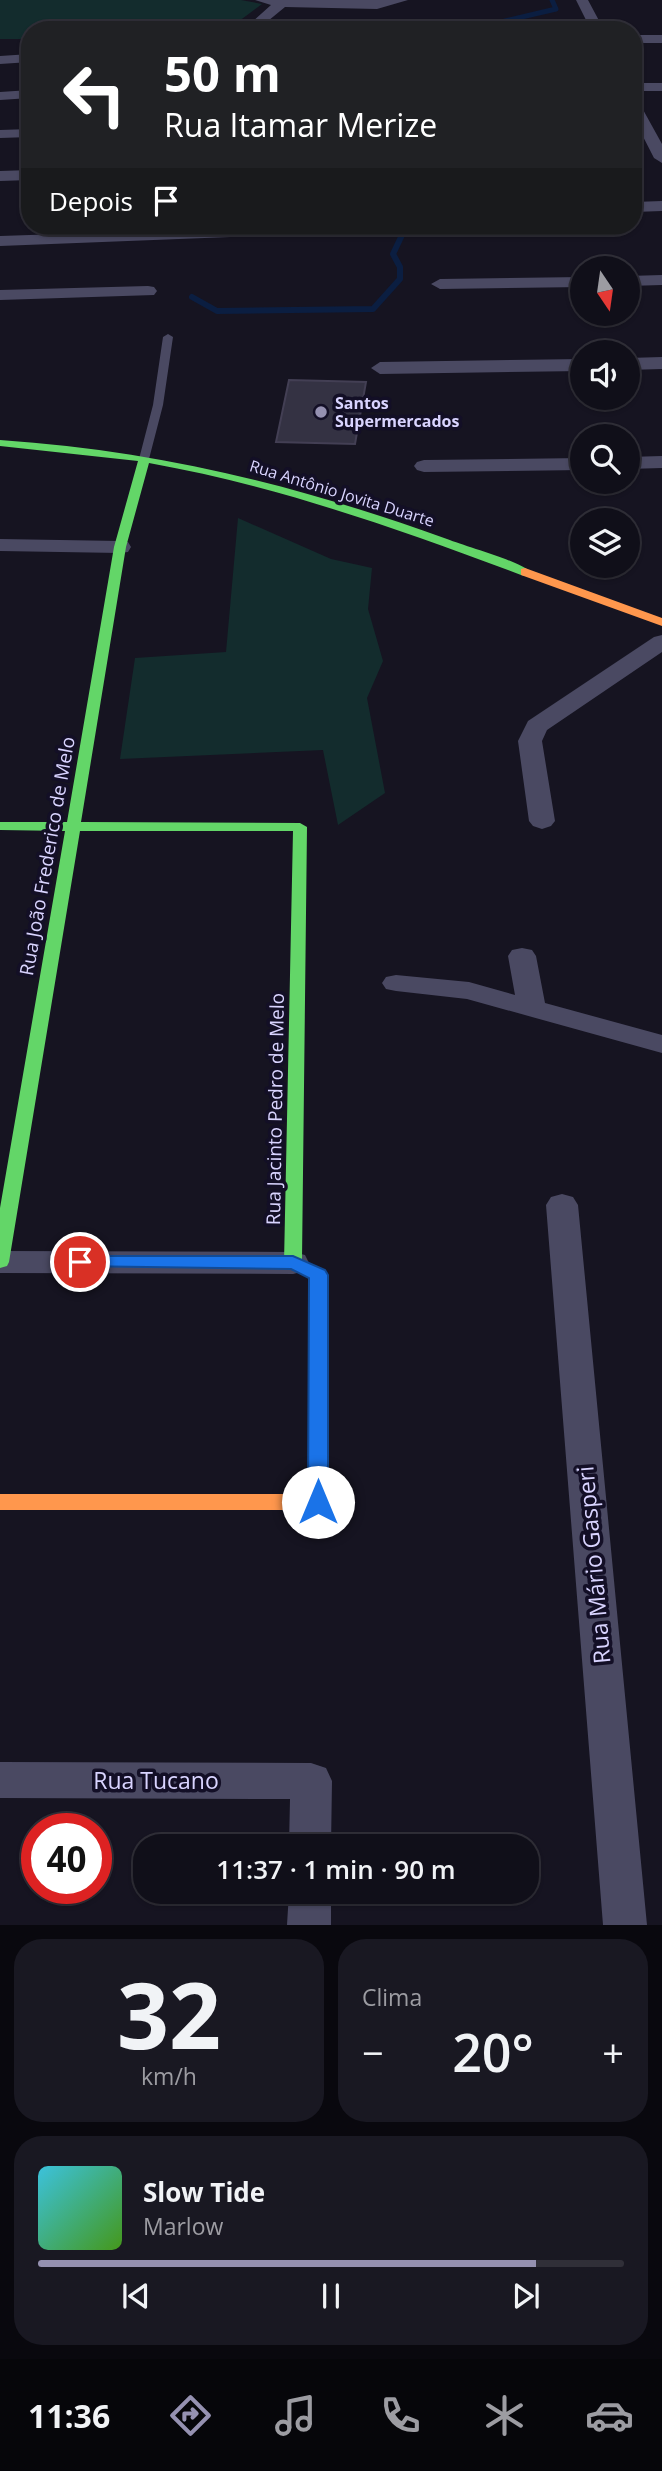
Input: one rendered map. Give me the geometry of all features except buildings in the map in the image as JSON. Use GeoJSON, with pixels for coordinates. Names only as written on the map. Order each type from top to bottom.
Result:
{"type":"FeatureCollection","features":[{"type":"Feature","properties":{"kind":"street"},"geometry":{"type":"LineString","coordinates":[[261,0],[377,5],[393,4],[402,0]]}},
{"type":"Feature","properties":{"kind":"street"},"geometry":{"type":"LineString","coordinates":[[582,0],[593,21]]}},
{"type":"Feature","properties":{"kind":"street"},"geometry":{"type":"LineString","coordinates":[[260,21],[283,1]]}},
{"type":"Feature","properties":{"kind":"street"},"geometry":{"type":"LineString","coordinates":[[642,39],[662,39]]}},
{"type":"Feature","properties":{"kind":"street"},"geometry":{"type":"LineString","coordinates":[[0,60],[21,59]]}},
{"type":"Feature","properties":{"kind":"street"},"geometry":{"type":"LineString","coordinates":[[642,87],[662,87]]}},
{"type":"Feature","properties":{"kind":"street"},"geometry":{"type":"LineString","coordinates":[[0,96],[21,95]]}},
{"type":"Feature","properties":{"kind":"street"},"geometry":{"type":"LineString","coordinates":[[642,118],[657,141],[662,159]]}},
{"type":"Feature","properties":{"kind":"street"},"geometry":{"type":"LineString","coordinates":[[0,134],[21,133]]}},
{"type":"Feature","properties":{"kind":"street"},"geometry":{"type":"LineString","coordinates":[[0,176],[21,175]]}},
{"type":"Feature","properties":{"kind":"street"},"geometry":{"type":"LineString","coordinates":[[642,207],[662,206]]}},
{"type":"Feature","properties":{"kind":"street"},"geometry":{"type":"LineString","coordinates":[[0,241],[98,235]]}},
{"type":"Feature","properties":{"kind":"street"},"geometry":{"type":"LineString","coordinates":[[640,281],[662,280]]}},
{"type":"Feature","properties":{"kind":"street"},"geometry":{"type":"LineString","coordinates":[[440,284],[570,282]]}},
{"type":"Feature","properties":{"kind":"street"},"geometry":{"type":"LineString","coordinates":[[0,295],[148,291]]}},
{"type":"Feature","properties":{"kind":"street"},"geometry":{"type":"LineString","coordinates":[[640,364],[662,363]]}},
{"type":"Feature","properties":{"kind":"street"},"geometry":{"type":"LineString","coordinates":[[380,369],[570,365]]}},
{"type":"Feature","properties":{"kind":"street","name":"Rua Antônio Jovita Duarte"},"geometry":{"type":"LineString","coordinates":[[0,443],[93,450],[194,468],[293,493],[402,528],[662,622]]}},
{"type":"Feature","properties":{"kind":"street","name":"Rua João Frederico de Melo"},"geometry":{"type":"LineString","coordinates":[[0,1262],[120,547],[144,459]]}},
{"type":"Feature","properties":{"kind":"street"},"geometry":{"type":"LineString","coordinates":[[640,463],[662,462]]}},
{"type":"Feature","properties":{"kind":"street"},"geometry":{"type":"LineString","coordinates":[[424,466],[570,464]]}},
{"type":"Feature","properties":{"kind":"street"},"geometry":{"type":"LineString","coordinates":[[0,545],[120,547]]}},
{"type":"Feature","properties":{"kind":"street"},"geometry":{"type":"LineString","coordinates":[[542,821],[530,741],[537,726],[662,642]]}},
{"type":"Feature","properties":{"kind":"street"},"geometry":{"type":"LineString","coordinates":[[0,825],[74,826]]}},
{"type":"Feature","properties":{"kind":"street","name":"Rua Jacinto Pedro de Melo"},"geometry":{"type":"LineString","coordinates":[[74,826],[300,827],[293,1263]]}},
{"type":"Feature","properties":{"kind":"street"},"geometry":{"type":"LineString","coordinates":[[522,956],[531,1008]]}},
{"type":"Feature","properties":{"kind":"street"},"geometry":{"type":"LineString","coordinates":[[397,983],[469,991],[662,1044]]}},
{"type":"Feature","properties":{"kind":"street","name":"Rua Mário Gasperi"},"geometry":{"type":"LineString","coordinates":[[562,1205],[625,1925]]}},
{"type":"Feature","properties":{"kind":"street"},"geometry":{"type":"LineString","coordinates":[[0,1262],[293,1263],[318,1275],[318,1502],[0,1502]]}},
{"type":"Feature","properties":{"kind":"street","name":"Rua Tucano"},"geometry":{"type":"LineString","coordinates":[[0,1780],[312,1781],[310,1834]]}},
{"type":"Feature","properties":{"kind":"street"},"geometry":{"type":"LineString","coordinates":[[309,1925],[310,1904]]}},
{"type":"Feature","properties":{"kind":"lane"},"geometry":{"type":"LineString","coordinates":[[144,459],[158,405],[168,337]]}},
{"type":"Feature","properties":{"kind":"green space"},"geometry":{"type":"Polygon","coordinates":[[[0,0],[241,0],[262,4],[239,21],[21,21],[21,39],[0,39],[0,0]]]}},
{"type":"Feature","properties":{"kind":"green space"},"geometry":{"type":"Polygon","coordinates":[[[238,518],[331,559],[372,568],[368,609],[383,661],[367,698],[385,793],[338,825],[323,750],[120,759],[135,658],[226,652],[238,518]]]}},
{"type":"Feature","properties":{"kind":"waterway"},"geometry":{"type":"LineString","coordinates":[[505,21],[556,9],[552,0]]}},
{"type":"Feature","properties":{"kind":"waterway"},"geometry":{"type":"LineString","coordinates":[[192,297],[217,311],[373,309],[400,279],[400,267],[393,254],[402,235]]}},
{"type":"Feature","properties":{"kind":"traffic: fast"},"geometry":{"type":"LineString","coordinates":[[0,443],[148,459],[260,484],[349,510],[525,572]]}},
{"type":"Feature","properties":{"kind":"traffic: fast"},"geometry":{"type":"LineString","coordinates":[[0,1262],[120,547],[144,459]]}},
{"type":"Feature","properties":{"kind":"traffic: fast"},"geometry":{"type":"LineString","coordinates":[[0,826],[300,827],[293,1263],[318,1275],[318,1382]]}},
{"type":"Feature","properties":{"kind":"traffic: slow"},"geometry":{"type":"LineString","coordinates":[[525,572],[662,622]]}},
{"type":"Feature","properties":{"kind":"traffic: slow"},"geometry":{"type":"LineString","coordinates":[[0,1502],[318,1502],[318,1382]]}},
{"type":"Feature","properties":{"kind":"place","name":"Santos Supermercados"},"geometry":{"type":"Point","coordinates":[321,412]}},
{"type":"Feature","properties":{"kind":"route"},"geometry":{"type":"LineString","coordinates":[[80,1262],[293,1263],[318,1275],[318,1502]]}}]}
